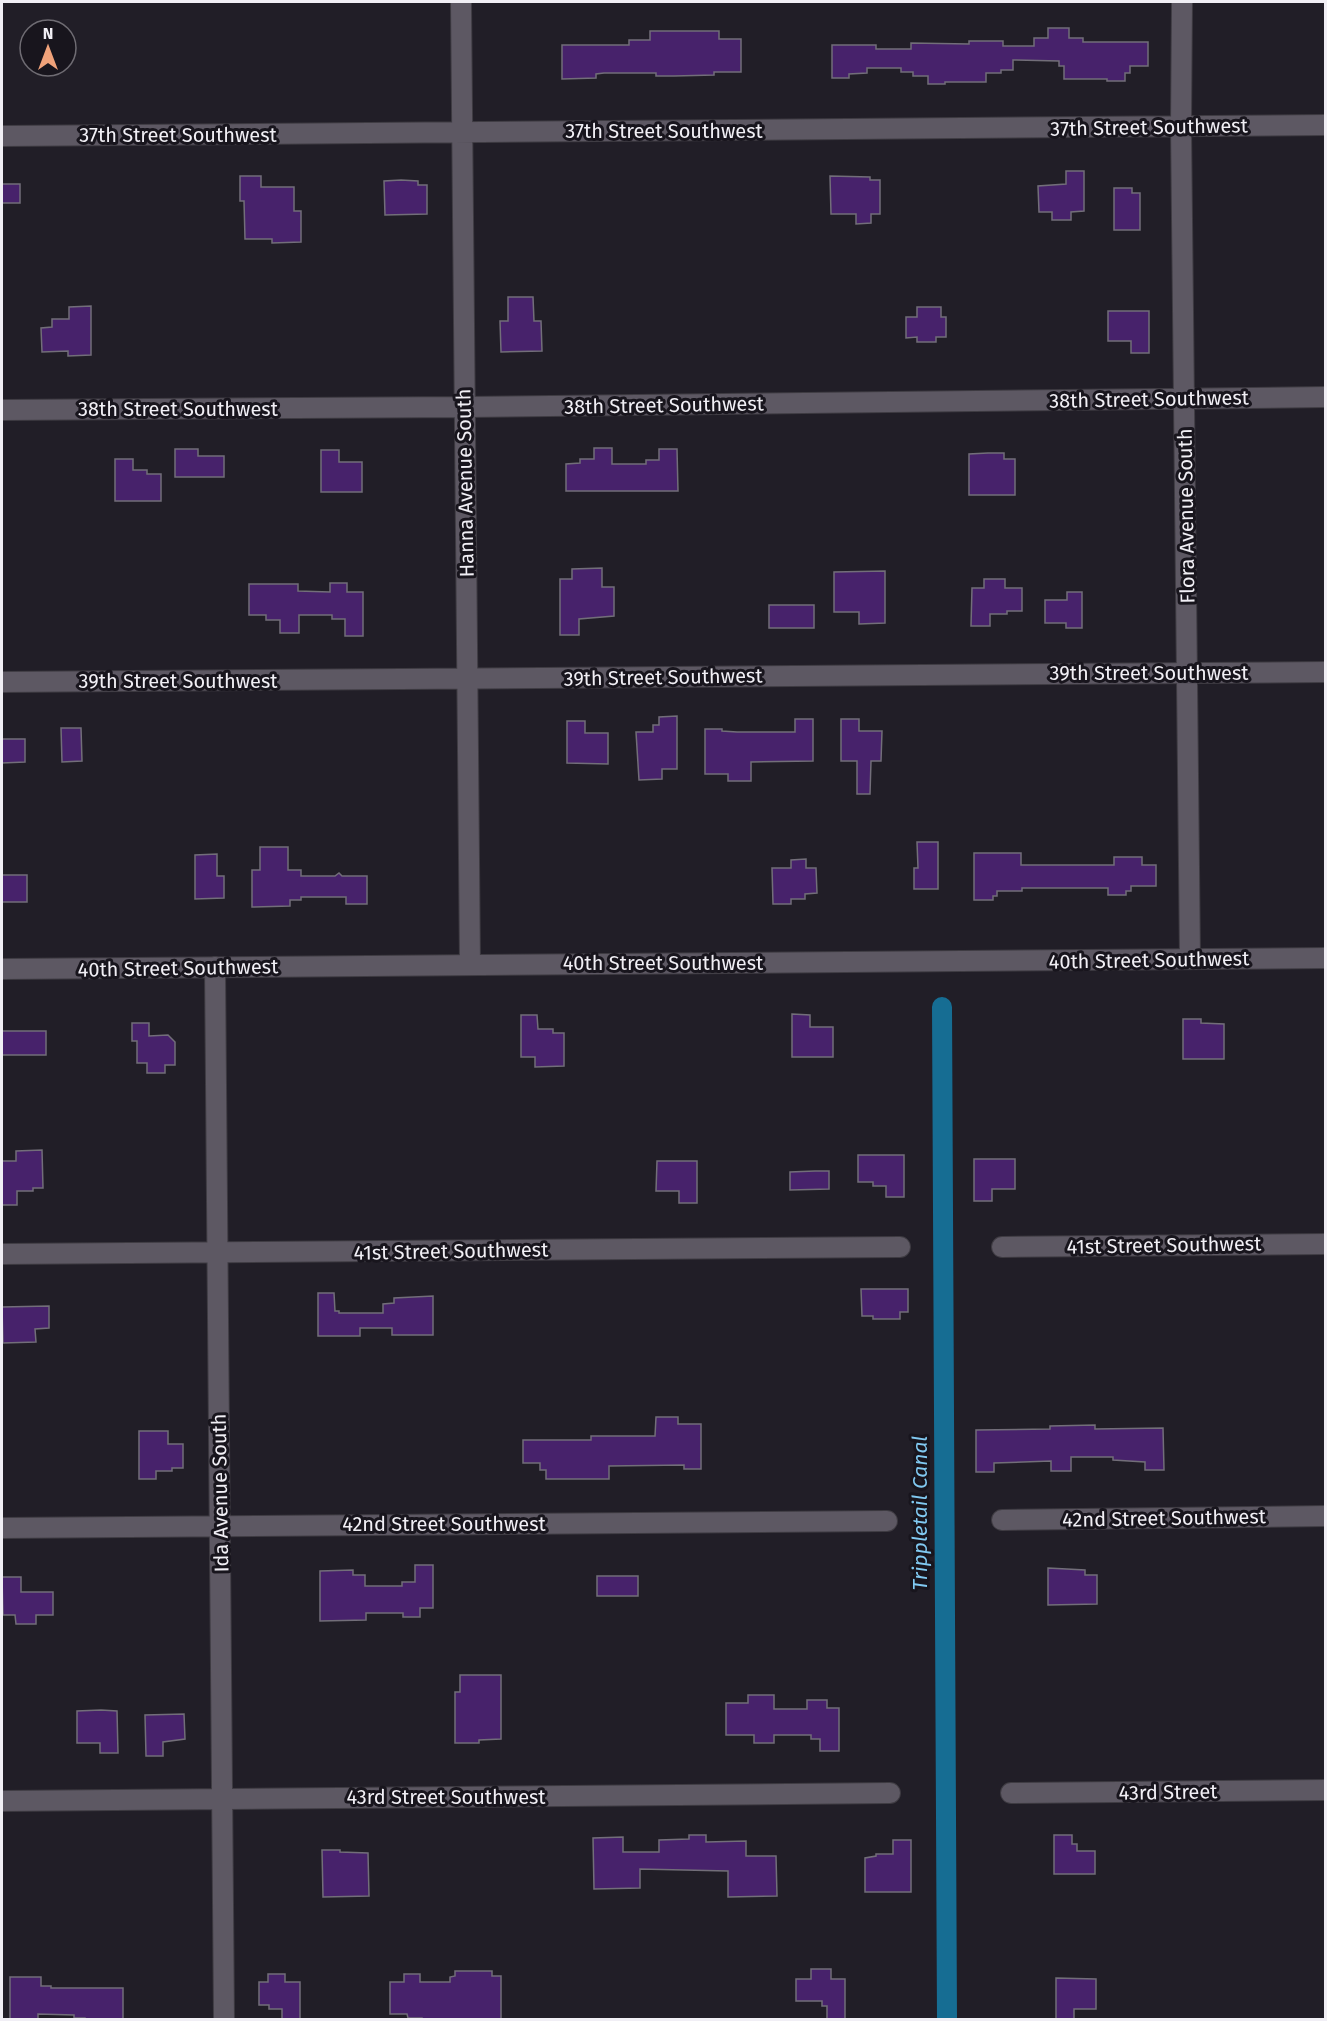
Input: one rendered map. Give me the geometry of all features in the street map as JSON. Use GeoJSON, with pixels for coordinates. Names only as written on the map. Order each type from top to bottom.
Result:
{"type":"FeatureCollection","features":[{"type":"Feature","properties":{"kind":"street","name":"Hanna Avenue South"},"geometry":{"type":"LineString","coordinates":[[461,2],[470,965]]}},
{"type":"Feature","properties":{"kind":"street","name":"Flora Avenue South"},"geometry":{"type":"LineString","coordinates":[[1182,2],[1181,126],[1190,959]]}},
{"type":"Feature","properties":{"kind":"street","name":"37th Street Southwest"},"geometry":{"type":"LineString","coordinates":[[2,136],[1326,125]]}},
{"type":"Feature","properties":{"kind":"street","name":"38th Street Southwest"},"geometry":{"type":"LineString","coordinates":[[2,410],[1326,397]]}},
{"type":"Feature","properties":{"kind":"street","name":"39th Street Southwest"},"geometry":{"type":"LineString","coordinates":[[2,682],[1326,672]]}},
{"type":"Feature","properties":{"kind":"street","name":"40th Street Southwest"},"geometry":{"type":"LineString","coordinates":[[2,969],[1326,958]]}},
{"type":"Feature","properties":{"kind":"street","name":"Ida Avenue South"},"geometry":{"type":"LineString","coordinates":[[215,967],[225,2019]]}},
{"type":"Feature","properties":{"kind":"street","name":"41st Street Southwest"},"geometry":{"type":"LineString","coordinates":[[1002,1247],[1326,1244]]}},
{"type":"Feature","properties":{"kind":"street","name":"41st Street Southwest"},"geometry":{"type":"LineString","coordinates":[[2,1254],[900,1247]]}},
{"type":"Feature","properties":{"kind":"street","name":"42nd Street Southwest"},"geometry":{"type":"LineString","coordinates":[[1002,1520],[1326,1516]]}},
{"type":"Feature","properties":{"kind":"street","name":"42nd Street Southwest"},"geometry":{"type":"LineString","coordinates":[[2,1528],[887,1521]]}},
{"type":"Feature","properties":{"kind":"street","name":"43rd Street"},"geometry":{"type":"LineString","coordinates":[[1011,1793],[1326,1790]]}},
{"type":"Feature","properties":{"kind":"street","name":"43rd Street Southwest"},"geometry":{"type":"LineString","coordinates":[[2,1801],[890,1793]]}},
{"type":"Feature","properties":{"kind":"building"},"geometry":{"type":"Polygon","coordinates":[[[1048,28],[1069,28],[1069,38],[1083,38],[1083,42],[1148,42],[1148,66],[1130,66],[1130,73],[1125,73],[1125,81],[1064,79],[1064,66],[1059,66],[1059,61],[1013,60],[1013,70],[986,73],[986,82],[928,84],[928,76],[913,76],[913,72],[901,72],[901,68],[867,68],[867,73],[849,74],[849,78],[832,78],[832,45],[876,45],[876,49],[911,49],[911,43],[969,44],[969,41],[1003,41],[1003,46],[1034,46],[1034,38],[1048,38],[1048,28]]]}},
{"type":"Feature","properties":{"kind":"building"},"geometry":{"type":"Polygon","coordinates":[[[650,31],[719,31],[719,39],[741,39],[741,72],[674,76],[656,76],[656,73],[604,73],[596,74],[596,78],[562,79],[562,45],[629,45],[629,40],[650,40],[650,31]]]}},
{"type":"Feature","properties":{"kind":"building"},"geometry":{"type":"Polygon","coordinates":[[[1066,171],[1084,171],[1084,211],[1071,212],[1071,220],[1052,220],[1052,212],[1039,212],[1038,186],[1066,184],[1066,171]]]}},
{"type":"Feature","properties":{"kind":"building"},"geometry":{"type":"Polygon","coordinates":[[[240,176],[261,176],[261,187],[294,187],[294,211],[301,211],[301,242],[272,243],[272,239],[245,239],[244,201],[240,201],[240,176]]]}},
{"type":"Feature","properties":{"kind":"building"},"geometry":{"type":"Polygon","coordinates":[[[830,176],[870,177],[870,180],[880,180],[880,214],[871,214],[871,223],[856,224],[856,214],[831,214],[830,176]]]}},
{"type":"Feature","properties":{"kind":"building"},"geometry":{"type":"Polygon","coordinates":[[[384,181],[418,181],[418,185],[427,185],[427,214],[385,215],[384,181]]]}},
{"type":"Feature","properties":{"kind":"building"},"geometry":{"type":"Polygon","coordinates":[[[2,184],[20,184],[20,203],[2,203],[2,184]]]}},
{"type":"Feature","properties":{"kind":"building"},"geometry":{"type":"Polygon","coordinates":[[[1114,188],[1132,188],[1132,193],[1140,193],[1140,230],[1114,230],[1114,188]]]}},
{"type":"Feature","properties":{"kind":"building"},"geometry":{"type":"Polygon","coordinates":[[[508,297],[533,297],[534,321],[541,321],[542,351],[501,352],[500,321],[508,321],[508,297]]]}},
{"type":"Feature","properties":{"kind":"building"},"geometry":{"type":"Polygon","coordinates":[[[91,306],[91,355],[68,356],[68,351],[42,352],[41,328],[52,327],[52,319],[69,319],[69,307],[91,306]]]}},
{"type":"Feature","properties":{"kind":"building"},"geometry":{"type":"Polygon","coordinates":[[[917,307],[941,307],[941,317],[946,317],[946,337],[936,337],[936,342],[917,342],[917,337],[906,338],[906,317],[917,317],[917,307]]]}},
{"type":"Feature","properties":{"kind":"building"},"geometry":{"type":"Polygon","coordinates":[[[1108,311],[1149,311],[1149,353],[1131,353],[1131,341],[1108,341],[1108,311]]]}},
{"type":"Feature","properties":{"kind":"building"},"geometry":{"type":"Polygon","coordinates":[[[594,448],[612,448],[612,464],[646,464],[646,460],[659,460],[659,449],[677,449],[678,491],[566,491],[566,464],[580,463],[580,459],[594,459],[594,448]]]}},
{"type":"Feature","properties":{"kind":"building"},"geometry":{"type":"Polygon","coordinates":[[[175,449],[198,449],[198,456],[224,456],[224,477],[175,477],[175,449]]]}},
{"type":"Feature","properties":{"kind":"building"},"geometry":{"type":"Polygon","coordinates":[[[321,450],[339,450],[339,462],[362,462],[362,492],[321,492],[321,450]]]}},
{"type":"Feature","properties":{"kind":"building"},"geometry":{"type":"Polygon","coordinates":[[[1004,453],[1004,459],[1015,459],[1015,495],[969,495],[969,454],[1004,453]]]}},
{"type":"Feature","properties":{"kind":"building"},"geometry":{"type":"Polygon","coordinates":[[[115,459],[133,459],[133,470],[147,470],[147,474],[161,474],[161,501],[115,501],[115,459]]]}},
{"type":"Feature","properties":{"kind":"building"},"geometry":{"type":"Polygon","coordinates":[[[602,568],[602,587],[614,587],[614,616],[579,619],[579,635],[560,635],[560,579],[572,579],[572,569],[602,568]]]}},
{"type":"Feature","properties":{"kind":"building"},"geometry":{"type":"Polygon","coordinates":[[[885,571],[885,623],[859,624],[859,612],[834,612],[834,572],[885,571]]]}},
{"type":"Feature","properties":{"kind":"building"},"geometry":{"type":"Polygon","coordinates":[[[984,579],[1005,579],[1005,588],[1022,588],[1022,611],[990,614],[990,626],[971,626],[972,588],[984,588],[984,579]]]}},
{"type":"Feature","properties":{"kind":"building"},"geometry":{"type":"Polygon","coordinates":[[[330,583],[347,583],[347,592],[363,592],[363,636],[345,636],[345,619],[332,619],[332,615],[299,615],[299,633],[280,633],[280,620],[266,620],[266,615],[249,615],[249,584],[298,584],[298,591],[330,592],[330,583]]]}},
{"type":"Feature","properties":{"kind":"building"},"geometry":{"type":"Polygon","coordinates":[[[1067,592],[1082,592],[1082,628],[1066,628],[1066,623],[1045,623],[1045,600],[1067,600],[1067,592]]]}},
{"type":"Feature","properties":{"kind":"building"},"geometry":{"type":"Polygon","coordinates":[[[769,605],[814,605],[814,628],[769,628],[769,605]]]}},
{"type":"Feature","properties":{"kind":"building"},"geometry":{"type":"Polygon","coordinates":[[[677,716],[677,769],[662,769],[662,779],[639,780],[636,732],[653,732],[653,725],[659,725],[659,717],[677,716]]]}},
{"type":"Feature","properties":{"kind":"building"},"geometry":{"type":"Polygon","coordinates":[[[795,719],[813,719],[813,761],[751,762],[751,781],[728,781],[728,774],[705,774],[705,729],[737,732],[795,732],[795,719]]]}},
{"type":"Feature","properties":{"kind":"building"},"geometry":{"type":"Polygon","coordinates":[[[841,719],[859,719],[859,731],[882,731],[881,761],[871,761],[870,794],[857,794],[857,761],[841,761],[841,719]]]}},
{"type":"Feature","properties":{"kind":"building"},"geometry":{"type":"Polygon","coordinates":[[[567,721],[585,721],[585,733],[608,733],[608,764],[567,763],[567,721]]]}},
{"type":"Feature","properties":{"kind":"building"},"geometry":{"type":"Polygon","coordinates":[[[61,728],[81,728],[82,761],[62,762],[61,728]]]}},
{"type":"Feature","properties":{"kind":"building"},"geometry":{"type":"Polygon","coordinates":[[[2,739],[25,739],[25,762],[2,763],[2,739]]]}},
{"type":"Feature","properties":{"kind":"building"},"geometry":{"type":"Polygon","coordinates":[[[917,842],[938,842],[938,889],[914,889],[914,868],[918,868],[917,842]]]}},
{"type":"Feature","properties":{"kind":"building"},"geometry":{"type":"Polygon","coordinates":[[[260,847],[288,847],[288,870],[301,870],[301,876],[335,876],[339,873],[342,876],[367,876],[367,904],[346,904],[346,897],[301,897],[301,900],[290,900],[290,906],[252,907],[252,870],[260,870],[260,847]]]}},
{"type":"Feature","properties":{"kind":"building"},"geometry":{"type":"Polygon","coordinates":[[[974,853],[1021,853],[1021,865],[1114,865],[1114,857],[1142,857],[1142,865],[1156,865],[1156,886],[1131,886],[1131,891],[1126,891],[1126,895],[1108,895],[1108,888],[1022,888],[1022,891],[997,891],[997,896],[993,896],[993,900],[974,900],[974,853]]]}},
{"type":"Feature","properties":{"kind":"building"},"geometry":{"type":"Polygon","coordinates":[[[217,854],[217,876],[224,876],[224,898],[195,899],[195,855],[217,854]]]}},
{"type":"Feature","properties":{"kind":"building"},"geometry":{"type":"Polygon","coordinates":[[[806,859],[806,868],[816,868],[817,893],[805,894],[805,899],[791,899],[791,904],[773,904],[772,868],[791,868],[791,860],[806,859]]]}},
{"type":"Feature","properties":{"kind":"building"},"geometry":{"type":"Polygon","coordinates":[[[2,875],[27,875],[27,902],[2,902],[2,875]]]}},
{"type":"Feature","properties":{"kind":"building"},"geometry":{"type":"Polygon","coordinates":[[[792,1014],[810,1015],[810,1027],[833,1027],[833,1057],[792,1057],[792,1014]]]}},
{"type":"Feature","properties":{"kind":"building"},"geometry":{"type":"Polygon","coordinates":[[[521,1015],[537,1015],[538,1029],[553,1029],[553,1033],[564,1033],[564,1066],[535,1067],[535,1057],[521,1057],[521,1015]]]}},
{"type":"Feature","properties":{"kind":"building"},"geometry":{"type":"Polygon","coordinates":[[[1183,1019],[1201,1019],[1201,1023],[1224,1024],[1224,1059],[1183,1059],[1183,1019]]]}},
{"type":"Feature","properties":{"kind":"building"},"geometry":{"type":"Polygon","coordinates":[[[132,1023],[149,1023],[149,1036],[168,1035],[175,1042],[175,1065],[165,1065],[165,1073],[147,1073],[147,1063],[137,1063],[137,1041],[132,1041],[132,1023]]]}},
{"type":"Feature","properties":{"kind":"building"},"geometry":{"type":"Polygon","coordinates":[[[2,1031],[46,1031],[46,1055],[2,1055],[2,1031]]]}},
{"type":"Feature","properties":{"kind":"building"},"geometry":{"type":"Polygon","coordinates":[[[42,1150],[43,1188],[33,1188],[33,1191],[17,1191],[17,1205],[2,1205],[2,1161],[16,1161],[16,1151],[42,1150]]]}},
{"type":"Feature","properties":{"kind":"building"},"geometry":{"type":"Polygon","coordinates":[[[858,1155],[904,1155],[904,1197],[886,1197],[886,1186],[873,1186],[873,1182],[858,1182],[858,1155]]]}},
{"type":"Feature","properties":{"kind":"building"},"geometry":{"type":"Polygon","coordinates":[[[974,1159],[1015,1159],[1015,1189],[992,1189],[992,1201],[974,1201],[974,1159]]]}},
{"type":"Feature","properties":{"kind":"building"},"geometry":{"type":"Polygon","coordinates":[[[657,1161],[697,1161],[697,1203],[679,1203],[679,1191],[656,1191],[657,1161]]]}},
{"type":"Feature","properties":{"kind":"building"},"geometry":{"type":"Polygon","coordinates":[[[829,1171],[829,1189],[790,1190],[790,1172],[829,1171]]]}},
{"type":"Feature","properties":{"kind":"building"},"geometry":{"type":"Polygon","coordinates":[[[861,1289],[908,1289],[908,1312],[900,1312],[900,1319],[873,1319],[873,1316],[862,1316],[861,1289]]]}},
{"type":"Feature","properties":{"kind":"building"},"geometry":{"type":"Polygon","coordinates":[[[318,1293],[334,1293],[335,1311],[339,1313],[383,1313],[383,1304],[394,1303],[394,1298],[433,1296],[433,1335],[392,1335],[392,1328],[360,1328],[360,1336],[318,1336],[318,1293]]]}},
{"type":"Feature","properties":{"kind":"building"},"geometry":{"type":"Polygon","coordinates":[[[49,1306],[49,1328],[35,1329],[36,1342],[3,1343],[2,1307],[49,1306]]]}},
{"type":"Feature","properties":{"kind":"building"},"geometry":{"type":"Polygon","coordinates":[[[656,1417],[678,1417],[678,1424],[701,1424],[701,1469],[684,1469],[684,1465],[609,1466],[609,1479],[546,1479],[546,1470],[540,1470],[540,1463],[523,1463],[523,1440],[591,1440],[591,1436],[655,1436],[656,1417]]]}},
{"type":"Feature","properties":{"kind":"building"},"geometry":{"type":"Polygon","coordinates":[[[1095,1425],[1095,1429],[1163,1428],[1164,1470],[1145,1470],[1145,1462],[1113,1460],[1113,1457],[1071,1457],[1071,1471],[1051,1471],[1051,1461],[994,1463],[994,1472],[976,1472],[976,1430],[1050,1429],[1050,1426],[1095,1425]]]}},
{"type":"Feature","properties":{"kind":"building"},"geometry":{"type":"Polygon","coordinates":[[[139,1431],[168,1431],[168,1444],[183,1444],[183,1468],[156,1471],[156,1479],[139,1479],[139,1431]]]}},
{"type":"Feature","properties":{"kind":"building"},"geometry":{"type":"Polygon","coordinates":[[[415,1565],[433,1565],[433,1608],[420,1608],[420,1617],[403,1617],[403,1613],[366,1613],[366,1620],[320,1621],[320,1571],[353,1570],[353,1575],[365,1575],[365,1586],[402,1586],[402,1582],[415,1582],[415,1565]]]}},
{"type":"Feature","properties":{"kind":"building"},"geometry":{"type":"Polygon","coordinates":[[[1048,1568],[1085,1570],[1085,1575],[1097,1575],[1097,1604],[1048,1605],[1048,1568]]]}},
{"type":"Feature","properties":{"kind":"building"},"geometry":{"type":"Polygon","coordinates":[[[597,1576],[638,1576],[638,1596],[597,1596],[597,1576]]]}},
{"type":"Feature","properties":{"kind":"building"},"geometry":{"type":"Polygon","coordinates":[[[2,1577],[21,1577],[21,1592],[53,1592],[53,1615],[36,1615],[36,1624],[16,1624],[15,1615],[3,1615],[2,1577]]]}},
{"type":"Feature","properties":{"kind":"building"},"geometry":{"type":"Polygon","coordinates":[[[460,1675],[501,1675],[501,1739],[479,1740],[479,1743],[455,1743],[455,1692],[460,1692],[460,1675]]]}},
{"type":"Feature","properties":{"kind":"building"},"geometry":{"type":"Polygon","coordinates":[[[748,1695],[774,1695],[774,1709],[807,1709],[807,1700],[827,1700],[827,1708],[839,1708],[839,1751],[820,1751],[820,1739],[811,1739],[811,1735],[774,1735],[774,1743],[754,1743],[754,1735],[726,1735],[726,1703],[748,1703],[748,1695]]]}},
{"type":"Feature","properties":{"kind":"building"},"geometry":{"type":"Polygon","coordinates":[[[77,1711],[117,1711],[118,1753],[100,1753],[100,1743],[77,1743],[77,1711]]]}},
{"type":"Feature","properties":{"kind":"building"},"geometry":{"type":"Polygon","coordinates":[[[184,1714],[185,1739],[163,1742],[163,1756],[146,1756],[145,1715],[184,1714]]]}},
{"type":"Feature","properties":{"kind":"building"},"geometry":{"type":"Polygon","coordinates":[[[689,1835],[706,1835],[706,1842],[746,1841],[746,1856],[776,1856],[777,1896],[728,1897],[728,1871],[640,1869],[640,1888],[594,1889],[593,1838],[623,1837],[623,1852],[659,1852],[659,1840],[689,1839],[689,1835]]]}},
{"type":"Feature","properties":{"kind":"building"},"geometry":{"type":"Polygon","coordinates":[[[1054,1835],[1072,1835],[1072,1844],[1077,1844],[1077,1851],[1095,1851],[1095,1874],[1054,1874],[1054,1835]]]}},
{"type":"Feature","properties":{"kind":"building"},"geometry":{"type":"Polygon","coordinates":[[[893,1840],[911,1840],[911,1892],[865,1892],[865,1858],[876,1856],[876,1854],[893,1854],[893,1840]]]}},
{"type":"Feature","properties":{"kind":"building"},"geometry":{"type":"Polygon","coordinates":[[[322,1850],[368,1853],[369,1896],[323,1897],[322,1850]]]}},
{"type":"Feature","properties":{"kind":"building"},"geometry":{"type":"Polygon","coordinates":[[[811,1969],[831,1969],[831,1979],[845,1979],[845,2019],[827,2019],[827,2006],[822,2006],[822,2001],[796,2001],[796,1979],[811,1979],[811,1969]]]}},
{"type":"Feature","properties":{"kind":"building"},"geometry":{"type":"Polygon","coordinates":[[[455,1971],[492,1971],[492,1976],[501,1976],[501,2019],[422,2019],[408,2018],[407,2014],[390,2014],[390,1982],[404,1982],[404,1974],[420,1974],[420,1982],[450,1982],[450,1977],[455,1976],[455,1971]]]}},
{"type":"Feature","properties":{"kind":"building"},"geometry":{"type":"Polygon","coordinates":[[[268,1974],[285,1974],[285,1982],[300,1982],[300,2019],[282,2019],[282,2009],[269,2009],[269,2005],[259,2005],[259,1982],[268,1982],[268,1974]]]}},
{"type":"Feature","properties":{"kind":"building"},"geometry":{"type":"Polygon","coordinates":[[[10,1977],[41,1977],[41,1986],[51,1986],[51,1988],[123,1988],[123,2019],[85,2019],[74,2018],[74,2015],[38,2014],[38,2019],[10,2019],[10,1977]]]}},
{"type":"Feature","properties":{"kind":"building"},"geometry":{"type":"Polygon","coordinates":[[[1056,1978],[1096,1979],[1096,2009],[1074,2009],[1074,2019],[1056,2019],[1056,1978]]]}},
{"type":"Feature","properties":{"kind":"waterway","name":"Trippletail Canal"},"geometry":{"type":"LineString","coordinates":[[942,1007],[947,2020]]}}]}
